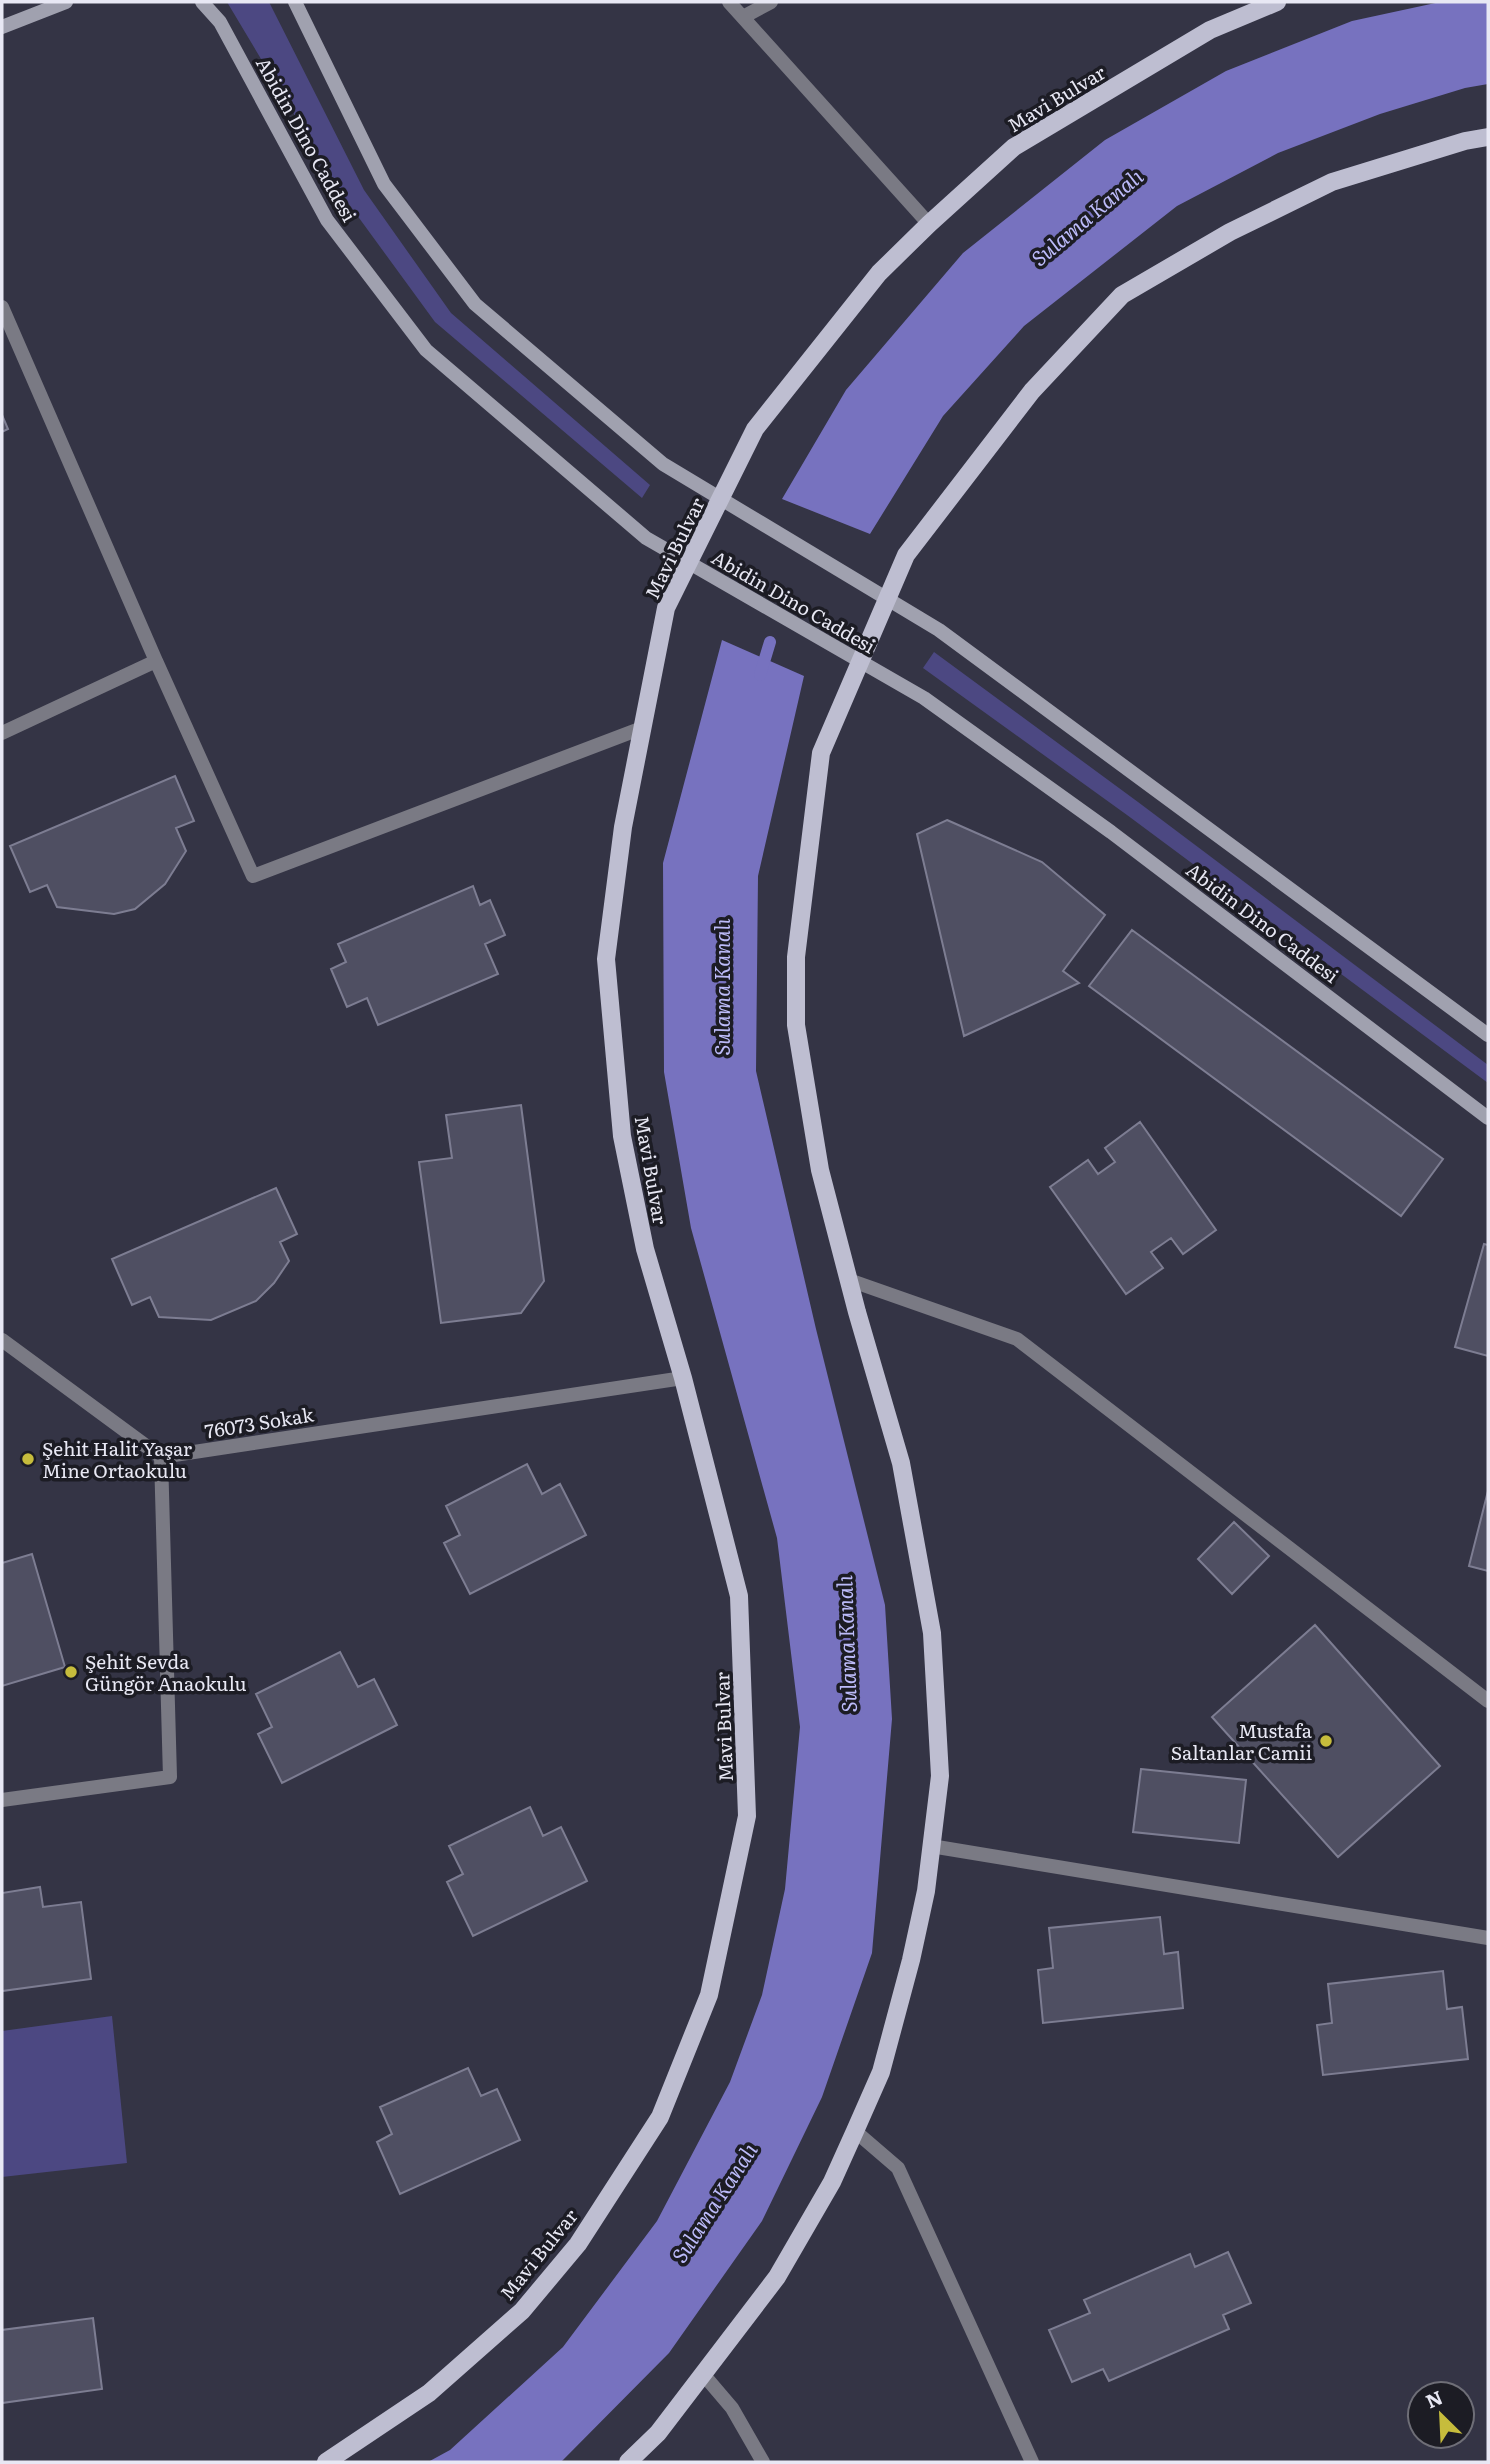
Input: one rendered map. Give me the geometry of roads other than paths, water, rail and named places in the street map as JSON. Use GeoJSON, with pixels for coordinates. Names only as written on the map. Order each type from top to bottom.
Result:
{"type":"FeatureCollection","features":[{"type":"Feature","properties":{"kind":"main road"},"geometry":{"type":"LineString","coordinates":[[2,27],[66,2]]}},
{"type":"Feature","properties":{"kind":"main road","name":"Abidin Dino Caddesi"},"geometry":{"type":"LineString","coordinates":[[202,2],[220,22],[327,220],[426,350],[646,538],[924,698],[1111,832],[1488,1118]]}},
{"type":"Feature","properties":{"kind":"main road"},"geometry":{"type":"LineString","coordinates":[[295,2],[384,184],[475,304],[663,464],[939,630],[1488,1035]]}},
{"type":"Feature","properties":{"kind":"main road","name":"Mavi Bulvar"},"geometry":{"type":"LineString","coordinates":[[326,2462],[429,2393],[522,2311],[578,2244],[660,2118],[709,1995],[747,1816],[739,1596],[683,1378],[645,1248],[622,1136],[606,959],[623,827],[666,608],[755,429],[879,273],[1014,147],[1210,30],[1277,2]]}},
{"type":"Feature","properties":{"kind":"main road"},"geometry":{"type":"LineString","coordinates":[[628,2462],[658,2433],[777,2277],[832,2182],[881,2072],[888,2047],[926,1891],[940,1776],[932,1633],[901,1463],[820,1170],[796,1025],[796,957],[821,753],[906,555],[1032,391],[1122,295],[1230,232],[1332,182],[1465,141],[1488,137]]}},
{"type":"Feature","properties":{"kind":"street"},"geometry":{"type":"LineString","coordinates":[[729,2],[929,224]]}},
{"type":"Feature","properties":{"kind":"street"},"geometry":{"type":"LineString","coordinates":[[743,17],[771,2]]}},
{"type":"Feature","properties":{"kind":"street"},"geometry":{"type":"LineString","coordinates":[[2,307],[253,876],[642,727]]}},
{"type":"Feature","properties":{"kind":"street"},"geometry":{"type":"LineString","coordinates":[[2,733],[156,661]]}},
{"type":"Feature","properties":{"kind":"street"},"geometry":{"type":"LineString","coordinates":[[849,1280],[1017,1339],[1488,1701]]}},
{"type":"Feature","properties":{"kind":"street"},"geometry":{"type":"LineString","coordinates":[[2,1340],[161,1457],[170,1777],[2,1800]]}},
{"type":"Feature","properties":{"kind":"street","name":"76073 Sokak"},"geometry":{"type":"LineString","coordinates":[[161,1457],[683,1378]]}},
{"type":"Feature","properties":{"kind":"street"},"geometry":{"type":"LineString","coordinates":[[931,1846],[1488,1938]]}},
{"type":"Feature","properties":{"kind":"street"},"geometry":{"type":"LineString","coordinates":[[855,2131],[898,2168],[1032,2462]]}},
{"type":"Feature","properties":{"kind":"street"},"geometry":{"type":"LineString","coordinates":[[703,2374],[732,2408],[763,2462]]}},
{"type":"Feature","properties":{"kind":"water"},"geometry":{"type":"Polygon","coordinates":[[[1440,2],[1488,2],[1488,84],[1465,88],[1380,114],[1278,153],[1177,206],[1024,326],[943,416],[870,534],[782,499],[846,390],[963,253],[1105,140],[1226,71],[1352,21],[1440,2]]]}},
{"type":"Feature","properties":{"kind":"water"},"geometry":{"type":"Polygon","coordinates":[[[722,640],[804,676],[758,876],[756,1071],[816,1329],[885,1605],[892,1719],[872,1953],[822,2097],[762,2221],[669,2353],[561,2462],[428,2462],[450,2450],[563,2347],[657,2221],[730,2082],[762,1995],[785,1889],[800,1727],[777,1538],[691,1228],[664,1072],[663,863],[722,640]]]}},
{"type":"Feature","properties":{"kind":"waterway","name":"Sulama Kanalı"},"geometry":{"type":"LineString","coordinates":[[760,675],[770,642]]}},
{"type":"Feature","properties":{"kind":"place","name":"Şehit Halit Yaşar Mine Ortaokulu"},"geometry":{"type":"Point","coordinates":[28,1459]}},
{"type":"Feature","properties":{"kind":"place","name":"Şehit Sevda Güngör Anaokulu"},"geometry":{"type":"Point","coordinates":[71,1672]}},
{"type":"Feature","properties":{"kind":"place","name":"Mustafa Saltanlar Camii"},"geometry":{"type":"Point","coordinates":[1326,1741]}}]}
